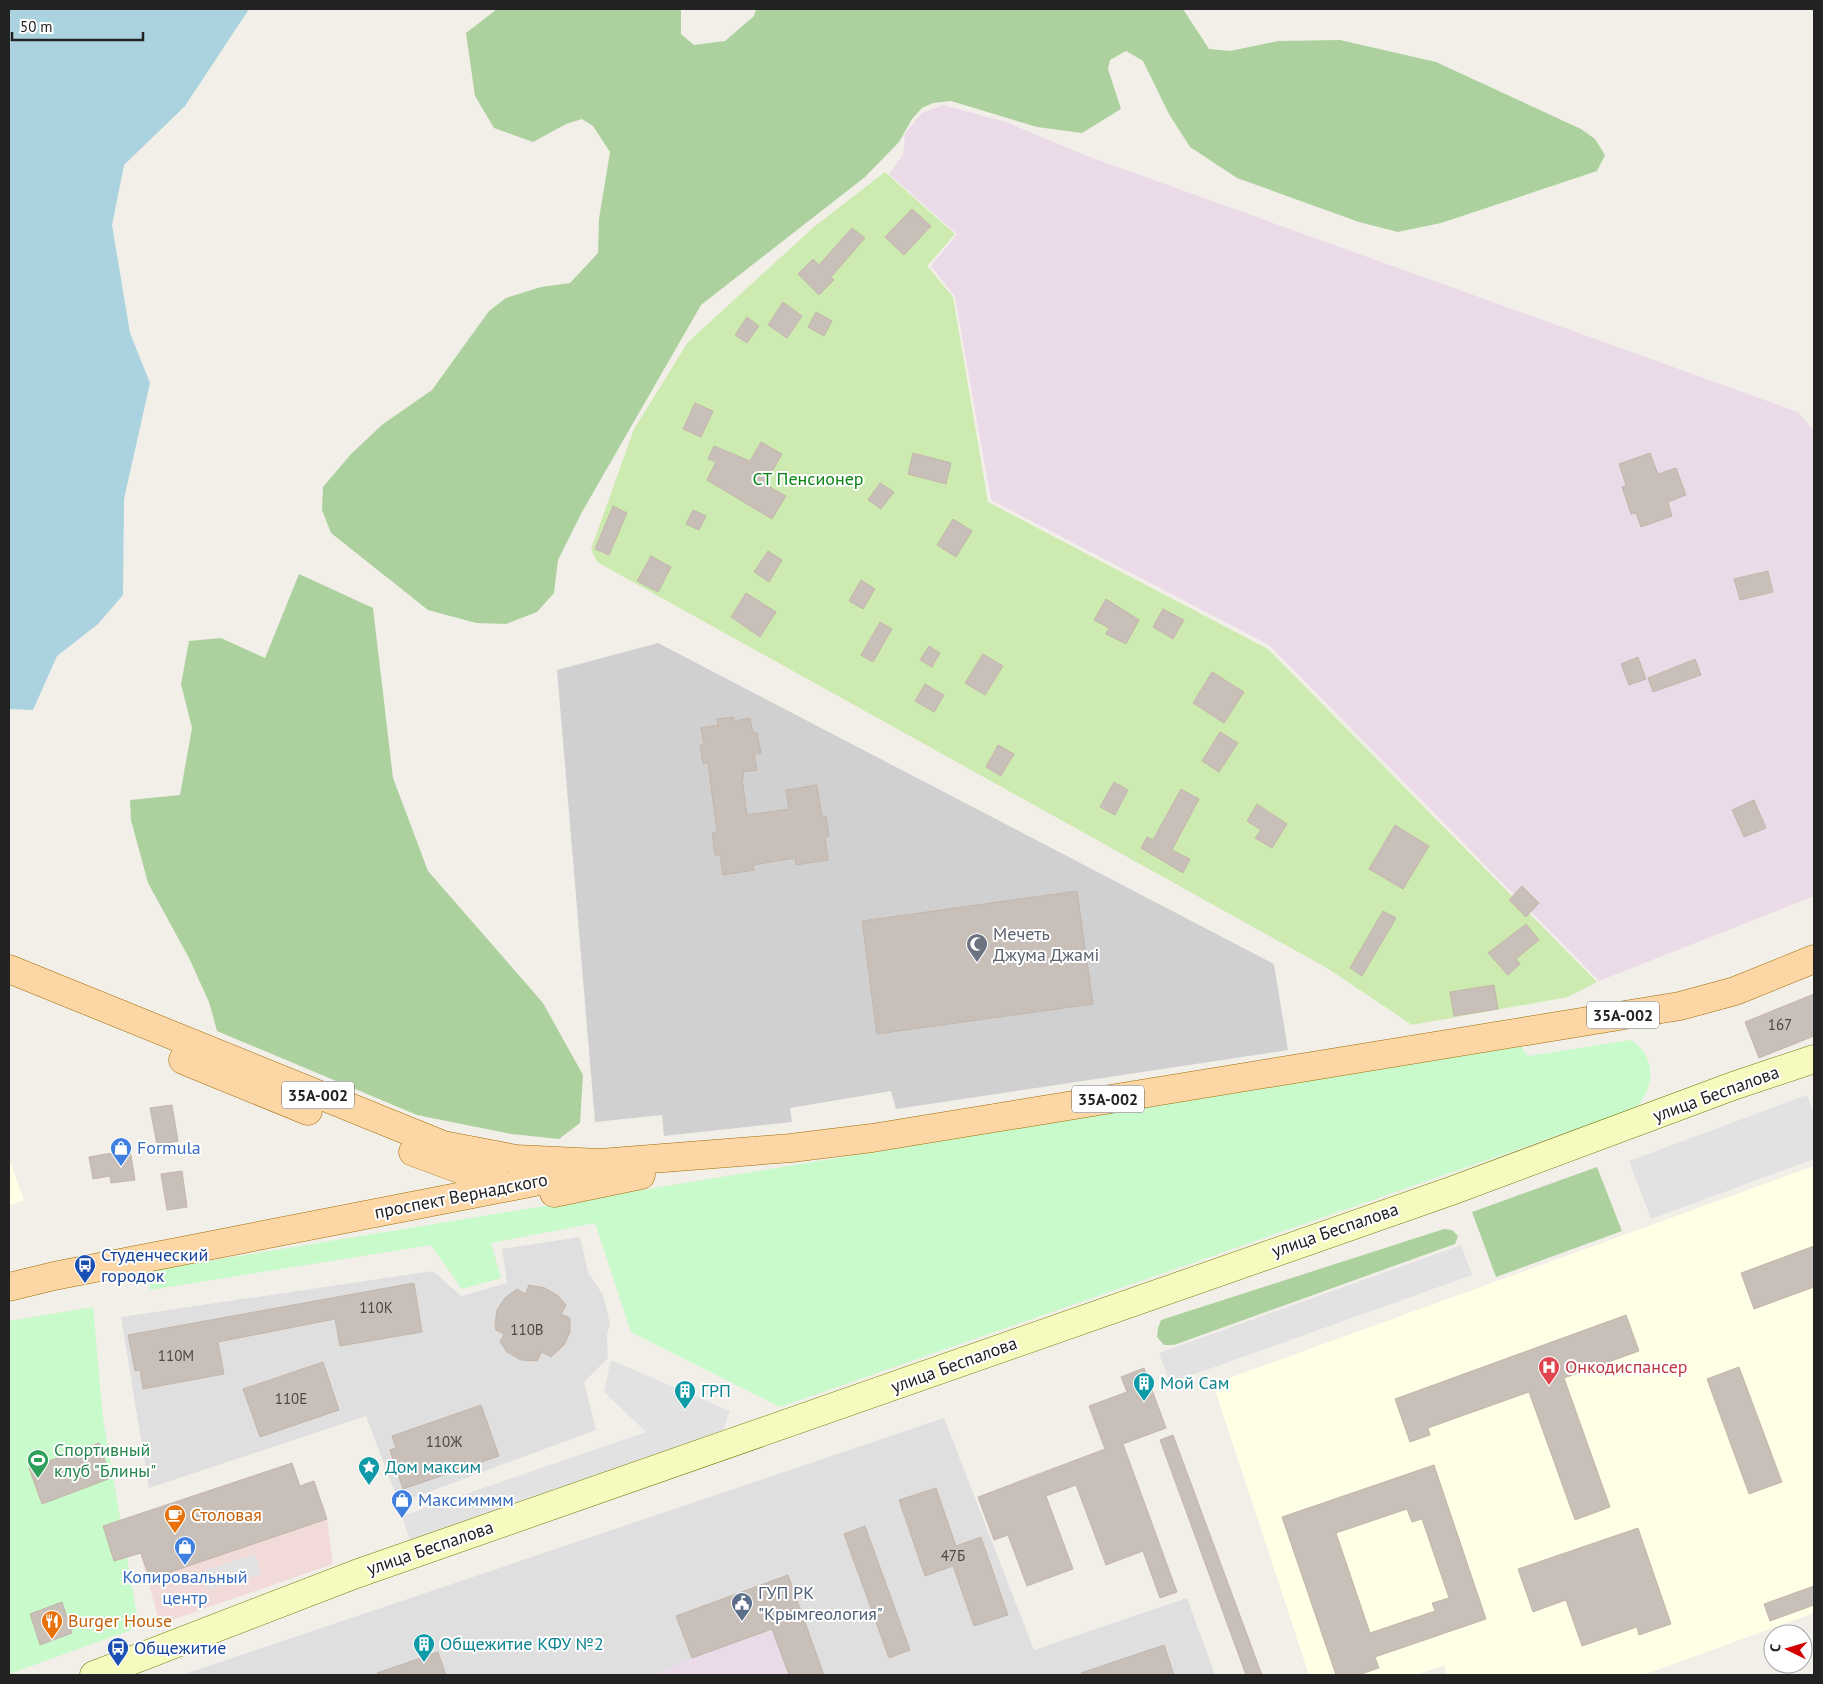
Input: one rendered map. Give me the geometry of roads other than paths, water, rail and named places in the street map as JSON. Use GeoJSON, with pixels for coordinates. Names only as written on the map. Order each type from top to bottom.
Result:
{"type":"FeatureCollection","features":[{"type":"Feature","properties":{"kind":"main road","name":"35А-002"},"geometry":{"type":"LineString","coordinates":[[9,969],[443,1145],[479,1154],[525,1160],[600,1163],[791,1148],[881,1137],[1680,1006],[1736,991],[1814,959]]}},
{"type":"Feature","properties":{"kind":"main road"},"geometry":{"type":"LineString","coordinates":[[9,987],[265,1094],[447,1166],[542,1195]]}},
{"type":"Feature","properties":{"kind":"main road","name":"улица Беспалова"},"geometry":{"type":"LineString","coordinates":[[94,1675],[356,1574],[1460,1187],[1733,1086],[1814,1059]]}},
{"type":"Feature","properties":{"kind":"main road","name":"35А-002"},"geometry":{"type":"LineString","coordinates":[[542,1195],[791,1148]]}},
{"type":"Feature","properties":{"kind":"main road","name":"проспект Вернадского"},"geometry":{"type":"LineString","coordinates":[[9,1287],[54,1276],[640,1161]]}},
{"type":"Feature","properties":{"kind":"main road","name":"проспект Вернадского"},"geometry":{"type":"LineString","coordinates":[[282,1232],[459,1209],[542,1195]]}},
{"type":"Feature","properties":{"kind":"water"},"geometry":{"type":"Polygon","coordinates":[[[9,9],[249,9],[185,106],[124,165],[112,225],[130,333],[150,383],[124,499],[123,595],[98,624],[57,656],[33,710],[9,709],[9,9]]]}},
{"type":"Feature","properties":{"kind":"place","name":"Мечеть Джума Джамі"},"geometry":{"type":"Point","coordinates":[977,963]}},
{"type":"Feature","properties":{"kind":"place","name":"Formula"},"geometry":{"type":"Point","coordinates":[121,1167]}},
{"type":"Feature","properties":{"kind":"place","name":"Студенческий городок"},"geometry":{"type":"Point","coordinates":[85,1284]}},
{"type":"Feature","properties":{"kind":"place","name":"Онкодиспансер"},"geometry":{"type":"Point","coordinates":[1549,1386]}},
{"type":"Feature","properties":{"kind":"place","name":"Мой Сам"},"geometry":{"type":"Point","coordinates":[1144,1402]}},
{"type":"Feature","properties":{"kind":"place","name":"ГРП"},"geometry":{"type":"Point","coordinates":[685,1410]}},
{"type":"Feature","properties":{"kind":"place","name":"Спортивный клуб \"Блины\""},"geometry":{"type":"Point","coordinates":[38,1479]}},
{"type":"Feature","properties":{"kind":"place","name":"Дом максим"},"geometry":{"type":"Point","coordinates":[369,1486]}},
{"type":"Feature","properties":{"kind":"place","name":"Максимммм"},"geometry":{"type":"Point","coordinates":[402,1519]}},
{"type":"Feature","properties":{"kind":"place","name":"Столовая"},"geometry":{"type":"Point","coordinates":[175,1534]}},
{"type":"Feature","properties":{"kind":"place","name":"Копировальный центр"},"geometry":{"type":"Point","coordinates":[185,1566]}},
{"type":"Feature","properties":{"kind":"place","name":"ГУП РК \"Крымгеология\""},"geometry":{"type":"Point","coordinates":[742,1622]}},
{"type":"Feature","properties":{"kind":"place","name":"Burger House"},"geometry":{"type":"Point","coordinates":[52,1640]}},
{"type":"Feature","properties":{"kind":"place","name":"Общежитие КФУ №2"},"geometry":{"type":"Point","coordinates":[424,1663]}},
{"type":"Feature","properties":{"kind":"place","name":"Общежитие"},"geometry":{"type":"Point","coordinates":[118,1667]}},
{"type":"Feature","properties":{"kind":"park label","name":"СТ Пенсионер"},"geometry":{"type":"Point","coordinates":[808,479]}}]}
